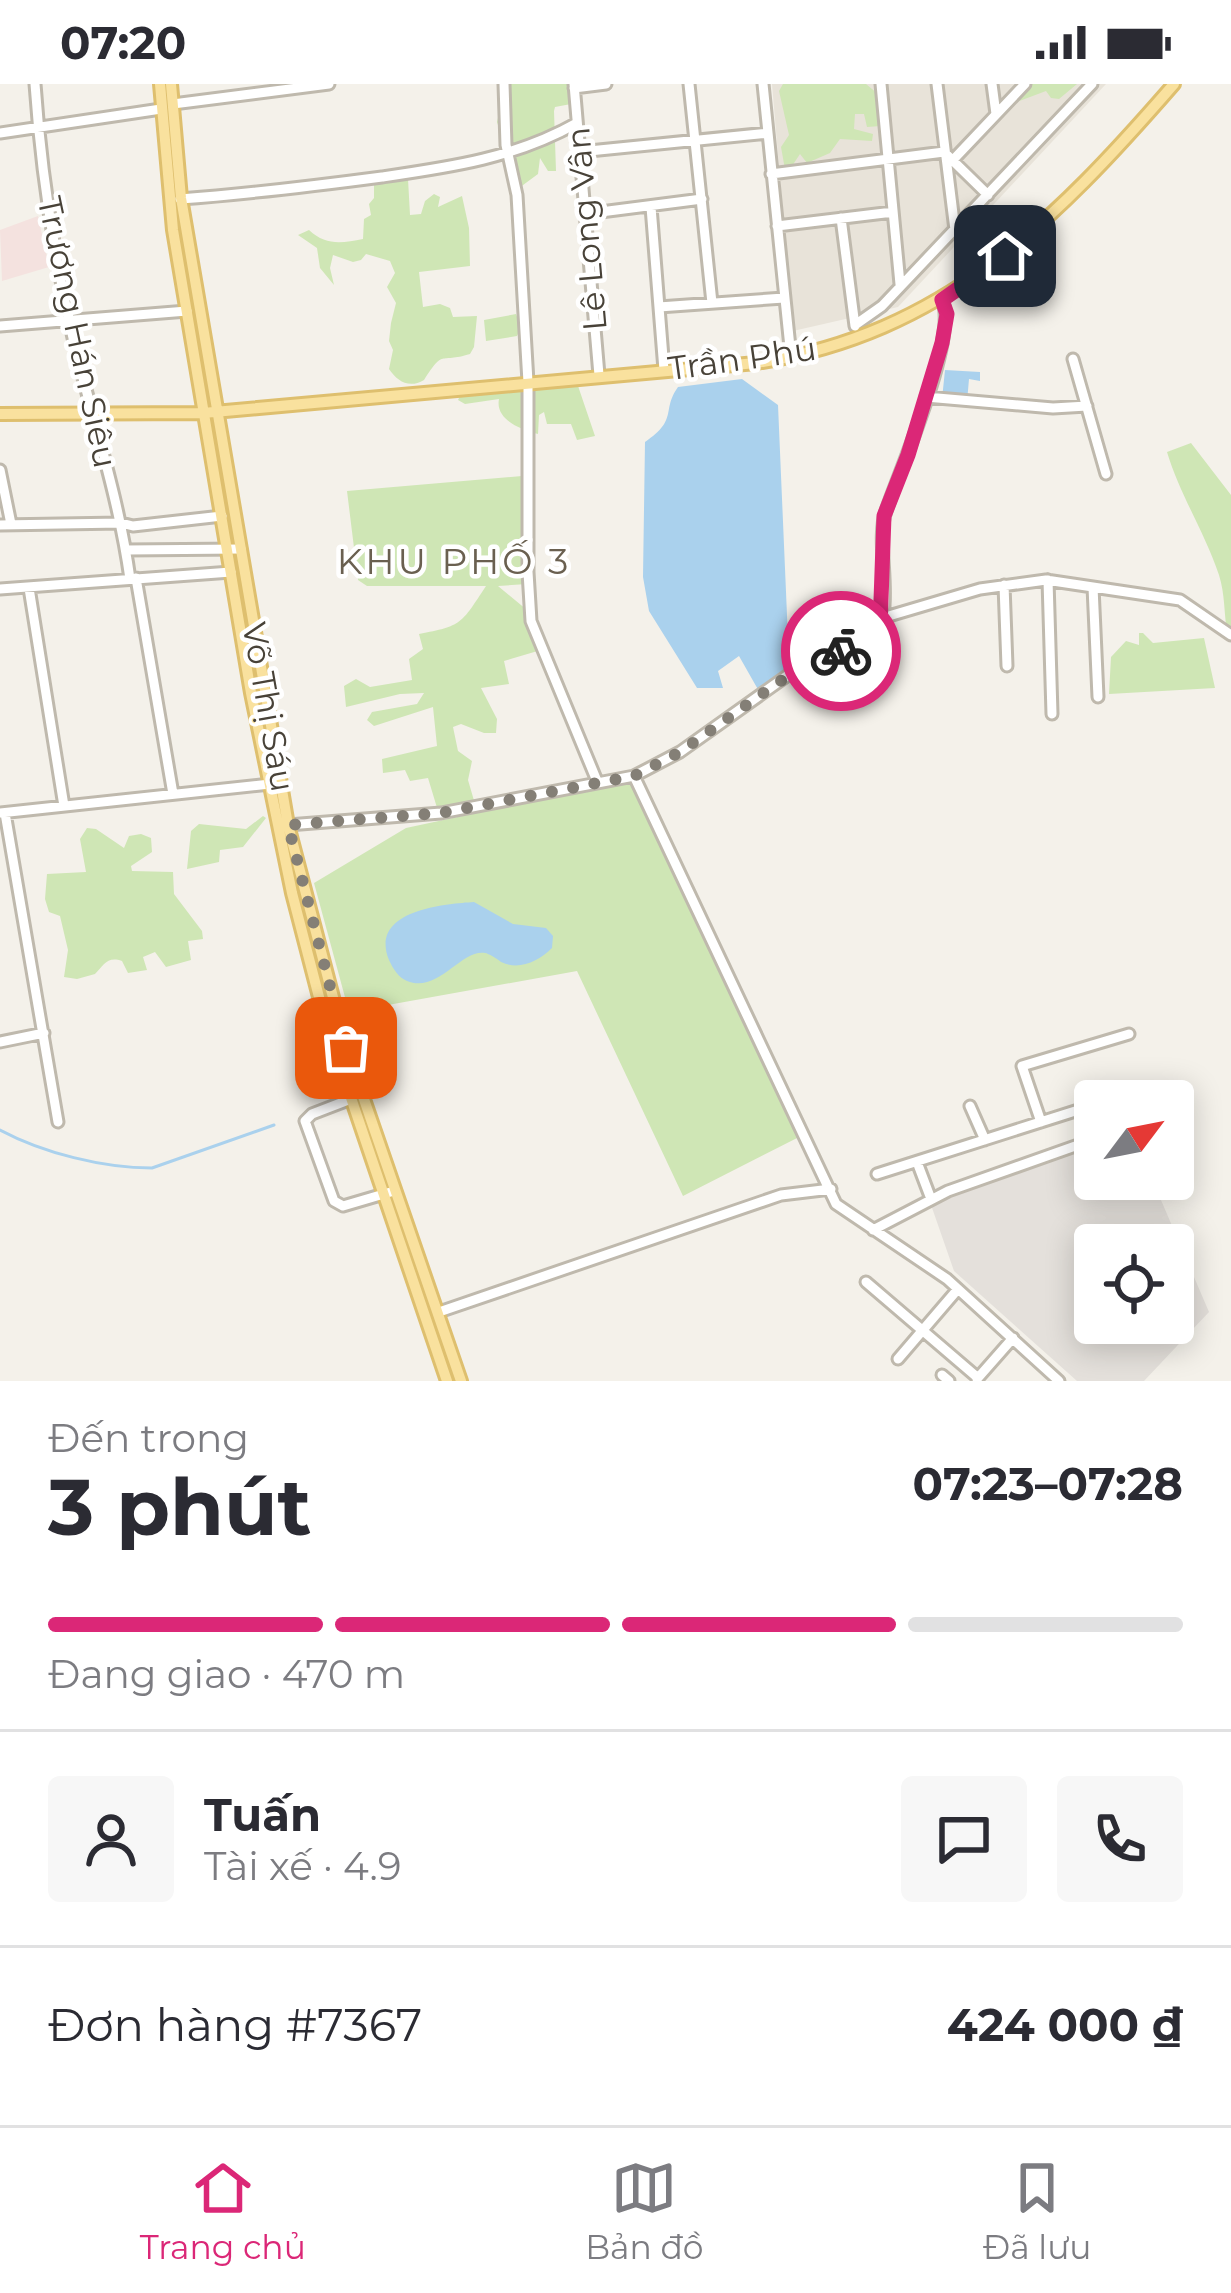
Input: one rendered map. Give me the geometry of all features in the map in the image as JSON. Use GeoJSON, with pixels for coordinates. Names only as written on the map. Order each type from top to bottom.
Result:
{"type":"FeatureCollection","features":[{"type":"Feature","properties":{"kind":"main road","name":"Võ Thị Sáu"},"geometry":{"type":"LineString","coordinates":[[160,84],[167,106],[187,311],[210,411],[222,516],[235,549],[231,572],[270,784],[446,1381]]}},
{"type":"Feature","properties":{"kind":"main road","name":"Võ Thị Sáu"},"geometry":{"type":"LineString","coordinates":[[167,106],[171,84]]}},
{"type":"Feature","properties":{"kind":"main road","name":"Trần Phú"},"geometry":{"type":"LineString","coordinates":[[0,414],[210,411],[791,357],[942,300],[1005,256],[1174,84]]}},
{"type":"Feature","properties":{"kind":"main road","name":"Võ Thị Sáu"},"geometry":{"type":"LineString","coordinates":[[175,199],[308,960],[351,1099],[439,1312],[461,1381]]}},
{"type":"Feature","properties":{"kind":"street","name":"Trương Hán Siêu"},"geometry":{"type":"LineString","coordinates":[[35,84],[49,208],[70,319],[133,578],[173,794]]}},
{"type":"Feature","properties":{"kind":"street"},"geometry":{"type":"LineString","coordinates":[[0,133],[329,84]]}},
{"type":"Feature","properties":{"kind":"street"},"geometry":{"type":"LineString","coordinates":[[503,84],[508,154],[517,195],[528,382],[532,621],[597,781]]}},
{"type":"Feature","properties":{"kind":"street"},"geometry":{"type":"LineString","coordinates":[[574,86],[606,84]]}},
{"type":"Feature","properties":{"kind":"street"},"geometry":{"type":"LineString","coordinates":[[689,84],[712,303]]}},
{"type":"Feature","properties":{"kind":"street"},"geometry":{"type":"LineString","coordinates":[[764,84],[791,357]]}},
{"type":"Feature","properties":{"kind":"street"},"geometry":{"type":"LineString","coordinates":[[881,84],[900,284]]}},
{"type":"Feature","properties":{"kind":"street"},"geometry":{"type":"LineString","coordinates":[[937,84],[955,230]]}},
{"type":"Feature","properties":{"kind":"street"},"geometry":{"type":"LineString","coordinates":[[992,84],[996,116]]}},
{"type":"Feature","properties":{"kind":"street"},"geometry":{"type":"LineString","coordinates":[[771,174],[888,158],[948,156],[1025,84]]}},
{"type":"Feature","properties":{"kind":"street"},"geometry":{"type":"LineString","coordinates":[[855,332],[1092,84]]}},
{"type":"Feature","properties":{"kind":"street","name":"Lê Long Vân"},"geometry":{"type":"LineString","coordinates":[[574,86],[599,374]]}},
{"type":"Feature","properties":{"kind":"street"},"geometry":{"type":"LineString","coordinates":[[175,199],[300,189],[465,165],[508,154],[577,123]]}},
{"type":"Feature","properties":{"kind":"street"},"geometry":{"type":"LineString","coordinates":[[579,152],[768,133]]}},
{"type":"Feature","properties":{"kind":"street"},"geometry":{"type":"LineString","coordinates":[[948,156],[988,195]]}},
{"type":"Feature","properties":{"kind":"street"},"geometry":{"type":"LineString","coordinates":[[585,214],[702,200]]}},
{"type":"Feature","properties":{"kind":"street"},"geometry":{"type":"LineString","coordinates":[[651,207],[664,370]]}},
{"type":"Feature","properties":{"kind":"street"},"geometry":{"type":"LineString","coordinates":[[777,226],[893,212]]}},
{"type":"Feature","properties":{"kind":"street"},"geometry":{"type":"LineString","coordinates":[[842,218],[855,332]]}},
{"type":"Feature","properties":{"kind":"street"},"geometry":{"type":"LineString","coordinates":[[659,307],[784,298]]}},
{"type":"Feature","properties":{"kind":"street"},"geometry":{"type":"LineString","coordinates":[[283,826],[441,813],[634,776],[680,752],[799,668],[865,642],[878,631],[882,618],[884,516],[926,397],[947,317],[942,300]]}},
{"type":"Feature","properties":{"kind":"street"},"geometry":{"type":"LineString","coordinates":[[0,326],[187,311]]}},
{"type":"Feature","properties":{"kind":"street"},"geometry":{"type":"LineString","coordinates":[[1073,359],[1106,474]]}},
{"type":"Feature","properties":{"kind":"street"},"geometry":{"type":"LineString","coordinates":[[926,397],[1040,407],[1087,406]]}},
{"type":"Feature","properties":{"kind":"street"},"geometry":{"type":"LineString","coordinates":[[0,470],[6,525],[133,526],[222,516]]}},
{"type":"Feature","properties":{"kind":"street"},"geometry":{"type":"LineString","coordinates":[[126,550],[235,549]]}},
{"type":"Feature","properties":{"kind":"street"},"geometry":{"type":"LineString","coordinates":[[0,590],[231,572]]}},
{"type":"Feature","properties":{"kind":"street"},"geometry":{"type":"LineString","coordinates":[[882,618],[1004,585],[1048,580],[1180,600],[1231,635]]}},
{"type":"Feature","properties":{"kind":"street"},"geometry":{"type":"LineString","coordinates":[[1048,580],[1052,713]]}},
{"type":"Feature","properties":{"kind":"street"},"geometry":{"type":"LineString","coordinates":[[1004,585],[1007,667]]}},
{"type":"Feature","properties":{"kind":"street"},"geometry":{"type":"LineString","coordinates":[[1093,587],[1098,697]]}},
{"type":"Feature","properties":{"kind":"street"},"geometry":{"type":"LineString","coordinates":[[29,588],[64,806]]}},
{"type":"Feature","properties":{"kind":"street"},"geometry":{"type":"LineString","coordinates":[[634,776],[837,1206],[958,1288],[1059,1381]]}},
{"type":"Feature","properties":{"kind":"street"},"geometry":{"type":"LineString","coordinates":[[58,1122],[2,813],[270,784]]}},
{"type":"Feature","properties":{"kind":"street"},"geometry":{"type":"LineString","coordinates":[[0,1042],[44,1033]]}},
{"type":"Feature","properties":{"kind":"street"},"geometry":{"type":"LineString","coordinates":[[1041,1122],[1022,1066],[1130,1034]]}},
{"type":"Feature","properties":{"kind":"street"},"geometry":{"type":"LineString","coordinates":[[351,1099],[306,1118],[336,1204],[389,1193]]}},
{"type":"Feature","properties":{"kind":"street"},"geometry":{"type":"LineString","coordinates":[[970,1106],[985,1140]]}},
{"type":"Feature","properties":{"kind":"street"},"geometry":{"type":"LineString","coordinates":[[877,1174],[1074,1111]]}},
{"type":"Feature","properties":{"kind":"street"},"geometry":{"type":"LineString","coordinates":[[872,1231],[932,1199],[1074,1147]]}},
{"type":"Feature","properties":{"kind":"street"},"geometry":{"type":"LineString","coordinates":[[917,1162],[932,1199]]}},
{"type":"Feature","properties":{"kind":"street"},"geometry":{"type":"LineString","coordinates":[[439,1312],[781,1195],[831,1189]]}},
{"type":"Feature","properties":{"kind":"street"},"geometry":{"type":"LineString","coordinates":[[866,1282],[977,1379],[1013,1338]]}},
{"type":"Feature","properties":{"kind":"street"},"geometry":{"type":"LineString","coordinates":[[898,1359],[958,1288]]}},
{"type":"Feature","properties":{"kind":"shaded area"},"geometry":{"type":"Polygon","coordinates":[[[772,84],[1106,84],[898,307],[793,331],[772,84]]]}},
{"type":"Feature","properties":{"kind":"shaded area"},"geometry":{"type":"Polygon","coordinates":[[[38,216],[49,267],[2,281],[0,230],[38,216]]]}},
{"type":"Feature","properties":{"kind":"shaded area"},"geometry":{"type":"Polygon","coordinates":[[[1074,1149],[1074,1200],[1161,1200],[1171,1224],[1074,1224],[1074,1344],[1179,1344],[1144,1381],[1077,1381],[954,1271],[930,1202],[1074,1149]]]}},
{"type":"Feature","properties":{"kind":"shaded area"},"geometry":{"type":"Polygon","coordinates":[[[1194,1277],[1209,1312],[1194,1328],[1194,1277]]]}},
{"type":"Feature","properties":{"kind":"green space"},"geometry":{"type":"Polygon","coordinates":[[[506,84],[569,84],[571,104],[554,111],[556,171],[548,171],[540,158],[538,174],[519,188],[497,122],[506,84]]]}},
{"type":"Feature","properties":{"kind":"green space"},"geometry":{"type":"Polygon","coordinates":[[[783,84],[866,84],[878,94],[881,126],[867,127],[864,114],[855,114],[854,129],[873,134],[872,141],[840,139],[830,153],[807,163],[800,154],[786,175],[781,147],[789,135],[779,91],[783,84]]]}},
{"type":"Feature","properties":{"kind":"green space"},"geometry":{"type":"Polygon","coordinates":[[[1020,84],[1077,84],[1059,99],[1046,91],[1014,103],[1010,97],[1020,84]]]}},
{"type":"Feature","properties":{"kind":"green space"},"geometry":{"type":"Polygon","coordinates":[[[395,177],[408,179],[410,215],[421,214],[425,201],[434,194],[440,197],[438,207],[462,196],[470,266],[419,272],[423,307],[440,304],[450,308],[453,317],[477,316],[470,354],[439,360],[424,380],[413,384],[389,369],[396,303],[387,287],[395,273],[390,261],[366,254],[353,262],[333,255],[334,285],[320,268],[317,248],[298,235],[309,230],[328,241],[363,239],[374,184],[395,177]]]}},
{"type":"Feature","properties":{"kind":"green space"},"geometry":{"type":"Polygon","coordinates":[[[516,314],[521,328],[517,336],[486,341],[484,320],[516,314]]]}},
{"type":"Feature","properties":{"kind":"green space"},"geometry":{"type":"Polygon","coordinates":[[[577,383],[595,436],[577,440],[571,424],[547,424],[544,412],[539,415],[538,434],[505,418],[499,399],[465,404],[458,400],[460,396],[577,383]]]}},
{"type":"Feature","properties":{"kind":"green space"},"geometry":{"type":"Polygon","coordinates":[[[1191,443],[1231,495],[1231,634],[1219,575],[1167,452],[1191,443]]]}},
{"type":"Feature","properties":{"kind":"green space"},"geometry":{"type":"Polygon","coordinates":[[[522,476],[527,584],[498,586],[527,610],[541,650],[504,661],[509,684],[481,688],[497,719],[496,733],[461,724],[453,727],[458,751],[472,761],[468,780],[475,804],[438,811],[428,778],[410,781],[405,770],[383,773],[382,759],[437,746],[433,707],[374,726],[367,720],[372,712],[417,704],[424,693],[346,707],[344,686],[356,679],[370,687],[412,680],[409,659],[423,649],[419,634],[459,621],[486,586],[367,586],[358,580],[347,491],[522,476]]]}},
{"type":"Feature","properties":{"kind":"green space"},"geometry":{"type":"Polygon","coordinates":[[[1139,633],[1153,643],[1204,638],[1215,688],[1109,694],[1111,657],[1126,641],[1139,645],[1139,633]]]}},
{"type":"Feature","properties":{"kind":"green space"},"geometry":{"type":"Polygon","coordinates":[[[636,779],[803,1135],[683,1196],[577,971],[349,1012],[314,883],[406,828],[636,779]]]}},
{"type":"Feature","properties":{"kind":"green space"},"geometry":{"type":"Polygon","coordinates":[[[266,818],[243,847],[220,850],[219,862],[187,869],[191,831],[199,824],[246,829],[266,818]]]}},
{"type":"Feature","properties":{"kind":"green space"},"geometry":{"type":"Polygon","coordinates":[[[87,828],[124,848],[129,836],[151,838],[152,852],[131,866],[132,871],[173,872],[174,894],[202,931],[203,939],[188,941],[191,960],[166,967],[155,952],[143,957],[147,970],[128,973],[122,961],[113,960],[95,974],[64,977],[68,950],[60,916],[49,912],[45,899],[47,874],[86,872],[80,839],[87,828]]]}},
{"type":"Feature","properties":{"kind":"water"},"geometry":{"type":"Polygon","coordinates":[[[945,370],[980,372],[980,381],[969,379],[967,402],[942,399],[945,370]]]}},
{"type":"Feature","properties":{"kind":"water"},"geometry":{"type":"Polygon","coordinates":[[[742,379],[778,405],[789,662],[788,671],[760,693],[739,656],[718,671],[723,688],[697,688],[649,611],[643,577],[645,442],[666,421],[678,387],[742,379]]]}},
{"type":"Feature","properties":{"kind":"water"},"geometry":{"type":"Polygon","coordinates":[[[474,902],[513,924],[546,928],[553,936],[552,948],[522,965],[476,954],[429,982],[407,981],[399,975],[386,944],[389,931],[399,921],[428,908],[474,902]]]}},
{"type":"Feature","properties":{"kind":"waterway"},"geometry":{"type":"LineString","coordinates":[[0,1130],[74,1158],[152,1168],[274,1125]]}},
{"type":"Feature","properties":{"kind":"way so far"},"geometry":{"type":"LineString","coordinates":[[346,1048],[288,825],[441,813],[634,776],[680,752],[799,668],[841,651]]}},
{"type":"Feature","properties":{"kind":"district","name":"KHU PHỐ 3"},"geometry":{"type":"Point","coordinates":[454,561]}},
{"type":"Feature","properties":{"kind":"route"},"geometry":{"type":"LineString","coordinates":[[841,651],[865,642],[880,628],[884,516],[942,343],[947,314],[942,300],[1005,256]]}}]}
